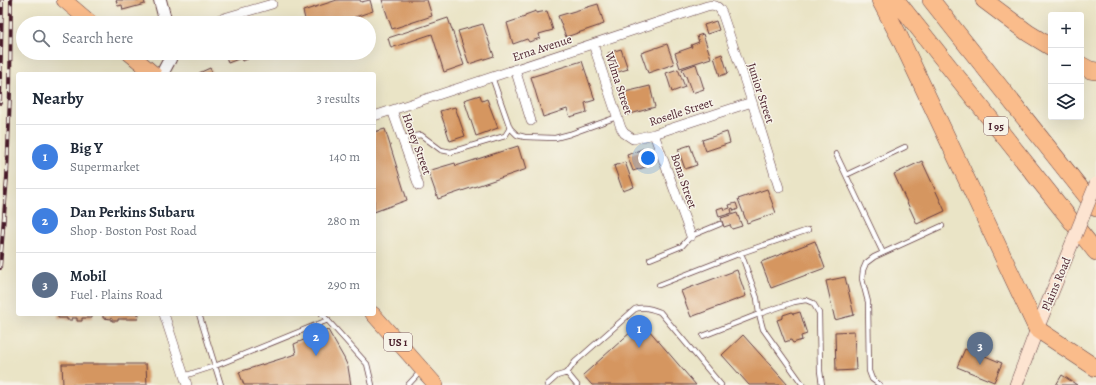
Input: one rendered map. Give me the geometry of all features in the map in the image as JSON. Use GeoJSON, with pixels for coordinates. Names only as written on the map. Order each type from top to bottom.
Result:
{"type":"FeatureCollection","features":[{"type":"Feature","properties":{"kind":"highway"},"geometry":{"type":"LineString","coordinates":[[880,0],[903,45],[1037,329],[1096,368]]}},
{"type":"Feature","properties":{"kind":"highway","name":"I 95"},"geometry":{"type":"LineString","coordinates":[[896,0],[1096,252]]}},
{"type":"Feature","properties":{"kind":"highway","name":"I 95"},"geometry":{"type":"LineString","coordinates":[[931,0],[1096,208]]}},
{"type":"Feature","properties":{"kind":"highway"},"geometry":{"type":"LineString","coordinates":[[984,0],[1028,33],[1048,45]]}},
{"type":"Feature","properties":{"kind":"main road"},"geometry":{"type":"LineString","coordinates":[[64,0],[83,16]]}},
{"type":"Feature","properties":{"kind":"main road"},"geometry":{"type":"LineString","coordinates":[[137,60],[152,72]]}},
{"type":"Feature","properties":{"kind":"main road","name":"Plains Road"},"geometry":{"type":"LineString","coordinates":[[1016,385],[1096,184]]}},
{"type":"Feature","properties":{"kind":"main road","name":"US 1"},"geometry":{"type":"LineString","coordinates":[[375,316],[436,385]]}},
{"type":"Feature","properties":{"kind":"street"},"geometry":{"type":"LineString","coordinates":[[160,0],[164,16]]}},
{"type":"Feature","properties":{"kind":"street"},"geometry":{"type":"LineString","coordinates":[[231,16],[272,4]]}},
{"type":"Feature","properties":{"kind":"street","name":"Erna Avenue"},"geometry":{"type":"LineString","coordinates":[[376,115],[707,6],[712,5],[718,7]]}},
{"type":"Feature","properties":{"kind":"street","name":"Junior Street"},"geometry":{"type":"LineString","coordinates":[[718,7],[722,13],[752,102],[779,188]]}},
{"type":"Feature","properties":{"kind":"street","name":"Wilma Street"},"geometry":{"type":"LineString","coordinates":[[593,44],[621,128]]}},
{"type":"Feature","properties":{"kind":"street"},"geometry":{"type":"LineString","coordinates":[[163,72],[169,60]]}},
{"type":"Feature","properties":{"kind":"street"},"geometry":{"type":"LineString","coordinates":[[514,69],[531,121]]}},
{"type":"Feature","properties":{"kind":"street","name":"Roselle Street"},"geometry":{"type":"LineString","coordinates":[[621,128],[624,133],[633,139],[654,134],[752,102]]}},
{"type":"Feature","properties":{"kind":"street","name":"Honey Street"},"geometry":{"type":"LineString","coordinates":[[392,110],[419,186]]}},
{"type":"Feature","properties":{"kind":"street","name":"Bona Street"},"geometry":{"type":"LineString","coordinates":[[654,134],[691,236]]}},
{"type":"Feature","properties":{"kind":"street"},"geometry":{"type":"LineString","coordinates":[[165,316],[185,381]]}},
{"type":"Feature","properties":{"kind":"lane"},"geometry":{"type":"LineString","coordinates":[[492,77],[510,128],[517,135],[525,137],[555,138],[617,117]]}},
{"type":"Feature","properties":{"kind":"lane"},"geometry":{"type":"LineString","coordinates":[[402,138],[421,135],[441,150],[451,152],[505,136],[510,128]]}},
{"type":"Feature","properties":{"kind":"lane"},"geometry":{"type":"LineString","coordinates":[[846,175],[905,147]]}},
{"type":"Feature","properties":{"kind":"lane"},"geometry":{"type":"LineString","coordinates":[[836,154],[883,253]]}},
{"type":"Feature","properties":{"kind":"lane"},"geometry":{"type":"LineString","coordinates":[[650,260],[682,246],[691,236],[720,224]]}},
{"type":"Feature","properties":{"kind":"lane"},"geometry":{"type":"LineString","coordinates":[[880,385],[872,378],[869,371],[868,302],[862,279],[863,270],[866,263],[874,257],[942,226]]}},
{"type":"Feature","properties":{"kind":"lane"},"geometry":{"type":"LineString","coordinates":[[660,285],[741,253],[808,230]]}},
{"type":"Feature","properties":{"kind":"lane"},"geometry":{"type":"LineString","coordinates":[[741,253],[757,298],[762,329],[803,385]]}},
{"type":"Feature","properties":{"kind":"lane"},"geometry":{"type":"LineString","coordinates":[[703,336],[759,314],[794,302],[806,300],[813,303],[819,313],[820,371],[822,385]]}},
{"type":"Feature","properties":{"kind":"lane"},"geometry":{"type":"LineString","coordinates":[[547,385],[557,376],[567,374],[574,362],[635,309],[642,307],[651,308],[660,312],[720,385]]}},
{"type":"Feature","properties":{"kind":"lane"},"geometry":{"type":"LineString","coordinates":[[200,316],[221,385]]}},
{"type":"Feature","properties":{"kind":"lane"},"geometry":{"type":"LineString","coordinates":[[324,316],[367,364],[372,385]]}},
{"type":"Feature","properties":{"kind":"lane"},"geometry":{"type":"LineString","coordinates":[[185,381],[215,366],[328,320]]}},
{"type":"Feature","properties":{"kind":"lane"},"geometry":{"type":"LineString","coordinates":[[408,385],[422,370]]}},
{"type":"Feature","properties":{"kind":"lane"},"geometry":{"type":"LineString","coordinates":[[567,374],[577,385]]}},
{"type":"Feature","properties":{"kind":"building"},"geometry":{"type":"Polygon","coordinates":[[[116,0],[144,0],[145,4],[123,10],[122,5],[118,6],[116,0]]]}},
{"type":"Feature","properties":{"kind":"building"},"geometry":{"type":"Polygon","coordinates":[[[337,0],[360,0],[361,2],[370,0],[373,11],[358,16],[304,16],[303,11],[337,0]]]}},
{"type":"Feature","properties":{"kind":"building"},"geometry":{"type":"Polygon","coordinates":[[[382,0],[427,0],[432,16],[392,29],[382,0]]]}},
{"type":"Feature","properties":{"kind":"building"},"geometry":{"type":"Polygon","coordinates":[[[598,4],[604,24],[566,37],[558,16],[598,4]]]}},
{"type":"Feature","properties":{"kind":"building"},"geometry":{"type":"Polygon","coordinates":[[[536,11],[536,13],[547,11],[553,30],[539,34],[540,38],[529,42],[527,39],[513,44],[507,23],[525,17],[525,15],[536,11]]]}},
{"type":"Feature","properties":{"kind":"building"},"geometry":{"type":"Polygon","coordinates":[[[448,18],[464,65],[444,72],[432,34],[391,48],[388,38],[448,18]]]}},
{"type":"Feature","properties":{"kind":"building"},"geometry":{"type":"Polygon","coordinates":[[[716,21],[719,30],[707,34],[704,25],[716,21]]]}},
{"type":"Feature","properties":{"kind":"building"},"geometry":{"type":"Polygon","coordinates":[[[483,24],[494,56],[469,64],[458,31],[483,24]]]}},
{"type":"Feature","properties":{"kind":"building"},"geometry":{"type":"Polygon","coordinates":[[[703,34],[711,58],[680,68],[675,53],[692,47],[691,45],[699,42],[697,36],[703,34]]]}},
{"type":"Feature","properties":{"kind":"building"},"geometry":{"type":"Polygon","coordinates":[[[667,44],[674,64],[648,73],[641,53],[667,44]]]}},
{"type":"Feature","properties":{"kind":"building"},"geometry":{"type":"Polygon","coordinates":[[[621,49],[628,69],[615,73],[608,53],[621,49]]]}},
{"type":"Feature","properties":{"kind":"building"},"geometry":{"type":"Polygon","coordinates":[[[722,54],[728,73],[720,76],[714,57],[722,54]]]}},
{"type":"Feature","properties":{"kind":"building"},"geometry":{"type":"Polygon","coordinates":[[[227,60],[236,60],[228,63],[227,60]]]}},
{"type":"Feature","properties":{"kind":"building"},"geometry":{"type":"Polygon","coordinates":[[[582,61],[595,100],[585,103],[587,112],[570,117],[567,109],[543,117],[531,77],[582,61]]]}},
{"type":"Feature","properties":{"kind":"building"},"geometry":{"type":"Polygon","coordinates":[[[696,64],[704,89],[692,93],[682,69],[696,64]]]}},
{"type":"Feature","properties":{"kind":"building"},"geometry":{"type":"Polygon","coordinates":[[[210,68],[212,72],[201,72],[210,68]]]}},
{"type":"Feature","properties":{"kind":"building"},"geometry":{"type":"Polygon","coordinates":[[[678,69],[685,87],[672,92],[666,73],[678,69]]]}},
{"type":"Feature","properties":{"kind":"building"},"geometry":{"type":"Polygon","coordinates":[[[650,86],[655,107],[627,115],[621,93],[650,86]]]}},
{"type":"Feature","properties":{"kind":"building"},"geometry":{"type":"Polygon","coordinates":[[[480,95],[482,101],[487,99],[498,128],[476,136],[464,100],[480,95]]]}},
{"type":"Feature","properties":{"kind":"building"},"geometry":{"type":"Polygon","coordinates":[[[455,107],[465,136],[450,141],[440,111],[455,107]]]}},
{"type":"Feature","properties":{"kind":"building"},"geometry":{"type":"Polygon","coordinates":[[[385,129],[407,200],[376,211],[376,131],[385,129]]]}},
{"type":"Feature","properties":{"kind":"building"},"geometry":{"type":"Polygon","coordinates":[[[727,132],[730,143],[706,151],[702,140],[727,132]]]}},
{"type":"Feature","properties":{"kind":"building"},"geometry":{"type":"Polygon","coordinates":[[[690,145],[697,165],[685,169],[678,149],[690,145]]]}},
{"type":"Feature","properties":{"kind":"building"},"geometry":{"type":"Polygon","coordinates":[[[518,146],[527,169],[438,199],[428,171],[455,163],[456,166],[518,146]]]}},
{"type":"Feature","properties":{"kind":"building"},"geometry":{"type":"Polygon","coordinates":[[[645,148],[651,165],[633,171],[627,155],[645,148]]]}},
{"type":"Feature","properties":{"kind":"building"},"geometry":{"type":"Polygon","coordinates":[[[922,161],[945,211],[917,224],[894,174],[922,161]]]}},
{"type":"Feature","properties":{"kind":"building"},"geometry":{"type":"Polygon","coordinates":[[[625,162],[634,187],[623,191],[614,166],[625,162]]]}},
{"type":"Feature","properties":{"kind":"building"},"geometry":{"type":"Polygon","coordinates":[[[767,189],[776,213],[747,223],[738,199],[767,189]]]}},
{"type":"Feature","properties":{"kind":"building"},"geometry":{"type":"Polygon","coordinates":[[[736,203],[738,209],[734,211],[733,208],[731,209],[732,213],[719,217],[717,209],[723,207],[724,210],[730,208],[729,205],[736,203]]]}},
{"type":"Feature","properties":{"kind":"building"},"geometry":{"type":"Polygon","coordinates":[[[737,213],[742,226],[732,229],[730,225],[724,227],[721,218],[737,213]]]}},
{"type":"Feature","properties":{"kind":"building"},"geometry":{"type":"Polygon","coordinates":[[[815,241],[825,268],[771,288],[761,262],[815,241]]]}},
{"type":"Feature","properties":{"kind":"building"},"geometry":{"type":"Polygon","coordinates":[[[737,270],[746,296],[691,317],[681,291],[737,270]]]}},
{"type":"Feature","properties":{"kind":"building"},"geometry":{"type":"Polygon","coordinates":[[[845,277],[854,315],[835,320],[826,281],[845,277]]]}},
{"type":"Feature","properties":{"kind":"building"},"geometry":{"type":"Polygon","coordinates":[[[792,312],[793,314],[800,312],[807,334],[801,336],[802,340],[793,343],[791,340],[785,342],[777,320],[783,318],[783,315],[792,312]]]}},
{"type":"Feature","properties":{"kind":"building"},"geometry":{"type":"Polygon","coordinates":[[[58,316],[92,316],[92,318],[82,318],[82,321],[77,321],[77,318],[67,320],[67,318],[58,318],[58,316]]]}},
{"type":"Feature","properties":{"kind":"building"},"geometry":{"type":"Polygon","coordinates":[[[103,316],[139,316],[138,319],[118,319],[118,321],[103,318],[103,316]]]}},
{"type":"Feature","properties":{"kind":"building"},"geometry":{"type":"Polygon","coordinates":[[[642,322],[696,385],[592,385],[583,375],[642,322]]]}},
{"type":"Feature","properties":{"kind":"building"},"geometry":{"type":"Polygon","coordinates":[[[328,330],[348,367],[351,385],[244,385],[239,372],[296,354],[294,344],[328,330]]]}},
{"type":"Feature","properties":{"kind":"building"},"geometry":{"type":"Polygon","coordinates":[[[854,331],[856,370],[836,371],[835,332],[854,331]]]}},
{"type":"Feature","properties":{"kind":"building"},"geometry":{"type":"Polygon","coordinates":[[[743,335],[788,385],[749,385],[722,355],[743,335]]]}},
{"type":"Feature","properties":{"kind":"building"},"geometry":{"type":"Polygon","coordinates":[[[965,349],[1002,363],[994,382],[957,367],[965,349]]]}},
{"type":"Feature","properties":{"kind":"building"},"geometry":{"type":"Polygon","coordinates":[[[62,364],[146,364],[147,385],[63,385],[62,364]]]}},
{"type":"Feature","properties":{"kind":"building"},"geometry":{"type":"Polygon","coordinates":[[[1062,375],[1077,385],[1056,385],[1062,375]]]}},
{"type":"Feature","properties":{"kind":"railway"},"geometry":{"type":"LineString","coordinates":[[0,103],[2,0]]}},
{"type":"Feature","properties":{"kind":"railway"},"geometry":{"type":"LineString","coordinates":[[0,268],[7,177],[11,0]]}},
{"type":"Feature","properties":{"kind":"place","name":"Big Y"},"geometry":{"type":"Point","coordinates":[639,348]}},
{"type":"Feature","properties":{"kind":"place","name":"Dan Perkins Subaru"},"geometry":{"type":"Point","coordinates":[316,356]}},
{"type":"Feature","properties":{"kind":"place","name":"Mobil"},"geometry":{"type":"Point","coordinates":[980,365]}}]}
